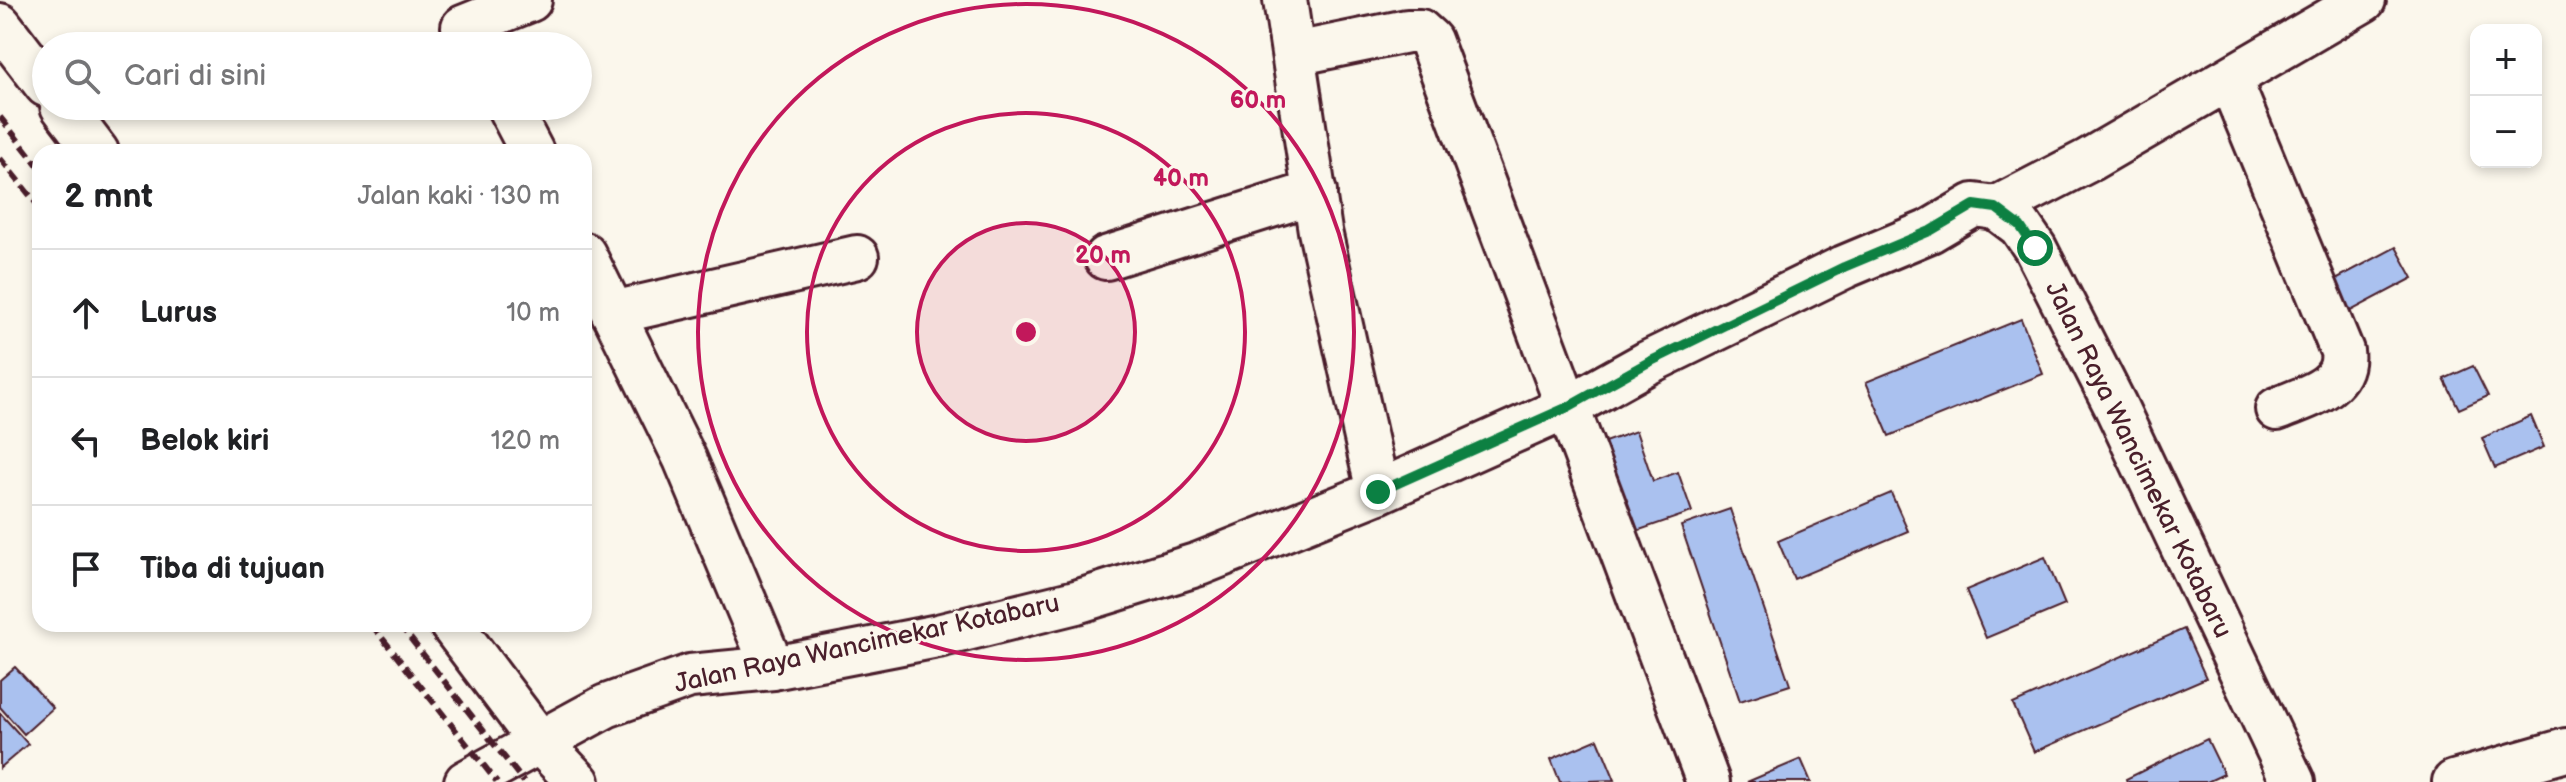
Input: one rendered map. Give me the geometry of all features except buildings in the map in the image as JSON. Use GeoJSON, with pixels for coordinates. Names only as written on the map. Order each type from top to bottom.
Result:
{"type":"FeatureCollection","features":[{"type":"Feature","properties":{"kind":"street"},"geometry":{"type":"LineString","coordinates":[[461,24],[530,0]]}},
{"type":"Feature","properties":{"kind":"street"},"geometry":{"type":"LineString","coordinates":[[1285,0],[1315,192],[1378,492]]}},
{"type":"Feature","properties":{"kind":"street"},"geometry":{"type":"LineString","coordinates":[[1996,208],[2230,80],[2364,0]]}},
{"type":"Feature","properties":{"kind":"street"},"geometry":{"type":"LineString","coordinates":[[0,25],[32,67]]}},
{"type":"Feature","properties":{"kind":"street"},"geometry":{"type":"LineString","coordinates":[[1295,54],[1407,31],[1420,31],[1430,40],[1708,782]]}},
{"type":"Feature","properties":{"kind":"street"},"geometry":{"type":"LineString","coordinates":[[2230,80],[2342,351],[2344,365],[2338,377],[2323,389],[2277,409]]}},
{"type":"Feature","properties":{"kind":"street"},"geometry":{"type":"LineString","coordinates":[[73,120],[91,144]]}},
{"type":"Feature","properties":{"kind":"street"},"geometry":{"type":"LineString","coordinates":[[515,120],[528,144]]}},
{"type":"Feature","properties":{"kind":"street"},"geometry":{"type":"LineString","coordinates":[[1106,258],[1315,192]]}},
{"type":"Feature","properties":{"kind":"street","name":"Jalan Raya Wancimekar Kotabaru"},"geometry":{"type":"LineString","coordinates":[[466,782],[606,706],[690,676],[773,668],[938,636],[1076,602],[1199,564],[1378,492],[1568,407],[1647,363],[1844,267],[1930,231],[1974,205],[1996,208],[2020,226],[2042,261],[2115,405],[2293,782]]}},
{"type":"Feature","properties":{"kind":"street"},"geometry":{"type":"LineString","coordinates":[[613,313],[857,257]]}},
{"type":"Feature","properties":{"kind":"street"},"geometry":{"type":"LineString","coordinates":[[592,270],[685,459],[773,668]]}},
{"type":"Feature","properties":{"kind":"street"},"geometry":{"type":"LineString","coordinates":[[457,632],[539,741],[578,782]]}},
{"type":"Feature","properties":{"kind":"street"},"geometry":{"type":"LineString","coordinates":[[2454,782],[2566,750]]}},
{"type":"Feature","properties":{"kind":"railway"},"geometry":{"type":"LineString","coordinates":[[0,117],[32,158]]}},
{"type":"Feature","properties":{"kind":"railway"},"geometry":{"type":"LineString","coordinates":[[0,158],[32,198]]}},
{"type":"Feature","properties":{"kind":"railway"},"geometry":{"type":"LineString","coordinates":[[377,632],[497,782]]}},
{"type":"Feature","properties":{"kind":"railway"},"geometry":{"type":"LineString","coordinates":[[405,632],[524,782]]}},
{"type":"Feature","properties":{"kind":"route"},"geometry":{"type":"LineString","coordinates":[[1378,492],[1568,407],[1647,363],[1844,267],[1930,231],[1974,205],[1996,208],[2020,226],[2035,248]]}}]}
